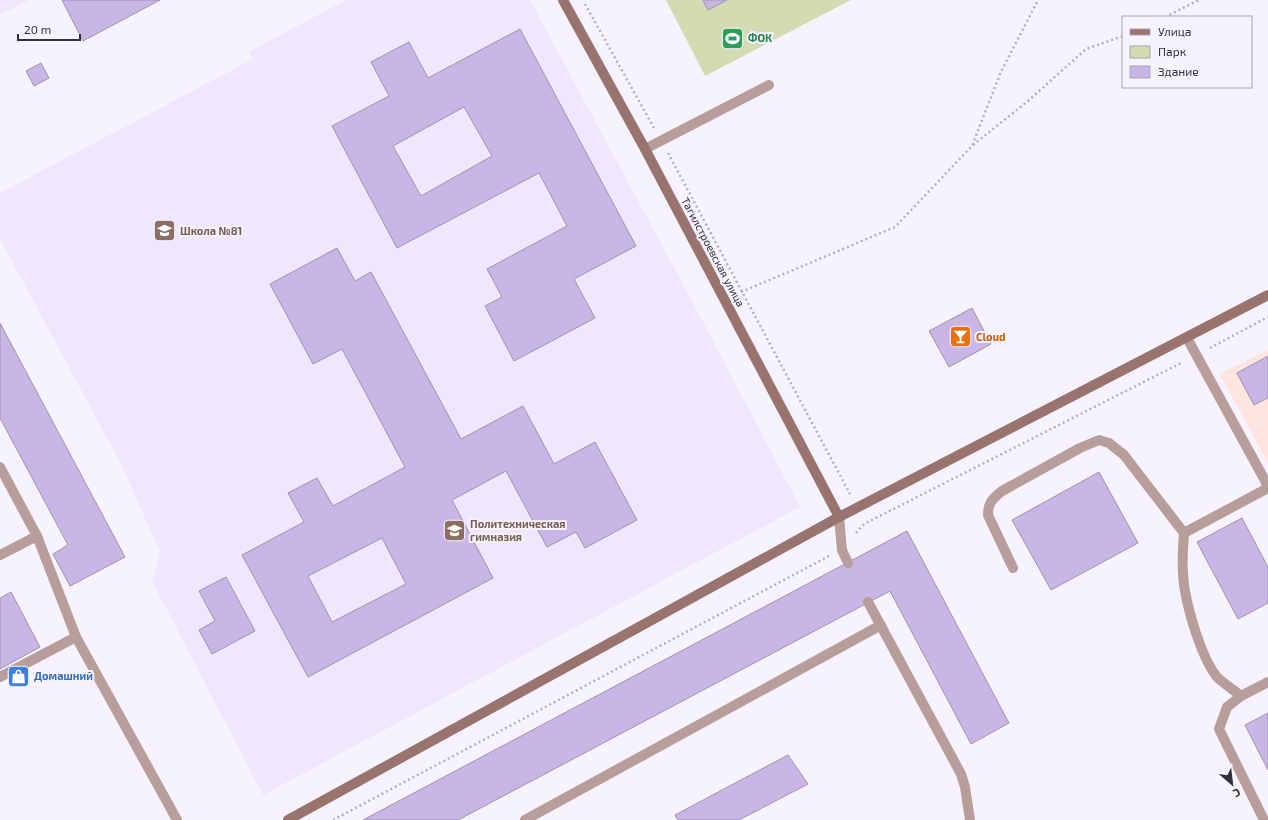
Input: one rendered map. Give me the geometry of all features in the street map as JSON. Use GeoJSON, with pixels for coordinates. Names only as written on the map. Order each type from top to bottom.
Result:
{"type":"FeatureCollection","features":[{"type":"Feature","properties":{"kind":"street","name":"Тагилстроевская улица"},"geometry":{"type":"LineString","coordinates":[[563,0],[645,149],[839,517]]}},
{"type":"Feature","properties":{"kind":"street"},"geometry":{"type":"LineString","coordinates":[[288,820],[839,517],[1268,295]]}},
{"type":"Feature","properties":{"kind":"lane"},"geometry":{"type":"LineString","coordinates":[[645,149],[770,85]]}},
{"type":"Feature","properties":{"kind":"lane"},"geometry":{"type":"LineString","coordinates":[[1184,533],[1268,487],[1187,338]]}},
{"type":"Feature","properties":{"kind":"lane"},"geometry":{"type":"LineString","coordinates":[[1013,568],[988,515],[988,507],[991,500],[1002,491],[1080,448],[1099,440],[1109,443],[1124,455],[1184,533],[1182,574],[1187,600],[1197,636],[1206,659],[1217,677],[1241,696]]}},
{"type":"Feature","properties":{"kind":"lane"},"geometry":{"type":"LineString","coordinates":[[0,467],[38,536],[76,637],[177,820]]}},
{"type":"Feature","properties":{"kind":"lane"},"geometry":{"type":"LineString","coordinates":[[839,517],[842,550],[848,563]]}},
{"type":"Feature","properties":{"kind":"lane"},"geometry":{"type":"LineString","coordinates":[[0,555],[38,536]]}},
{"type":"Feature","properties":{"kind":"lane"},"geometry":{"type":"LineString","coordinates":[[868,602],[961,774],[965,787],[970,820]]}},
{"type":"Feature","properties":{"kind":"lane"},"geometry":{"type":"LineString","coordinates":[[525,820],[881,625]]}},
{"type":"Feature","properties":{"kind":"lane"},"geometry":{"type":"LineString","coordinates":[[0,677],[76,637]]}},
{"type":"Feature","properties":{"kind":"lane"},"geometry":{"type":"LineString","coordinates":[[1264,820],[1219,728],[1228,707],[1241,696],[1268,682]]}},
{"type":"Feature","properties":{"kind":"path"},"geometry":{"type":"LineString","coordinates":[[583,0],[742,292],[857,508],[864,524]]}},
{"type":"Feature","properties":{"kind":"path"},"geometry":{"type":"LineString","coordinates":[[972,146],[1000,74],[1038,0]]}},
{"type":"Feature","properties":{"kind":"path"},"geometry":{"type":"LineString","coordinates":[[1167,16],[1199,0]]}},
{"type":"Feature","properties":{"kind":"path"},"geometry":{"type":"LineString","coordinates":[[724,299],[895,227],[972,146],[1028,101],[1086,49],[1122,36]]}},
{"type":"Feature","properties":{"kind":"path"},"geometry":{"type":"LineString","coordinates":[[332,820],[842,550],[864,524],[1197,355],[1268,317]]}},
{"type":"Feature","properties":{"kind":"shaded area"},"geometry":{"type":"Polygon","coordinates":[[[0,0],[28,0],[28,1],[0,15],[0,0]]]}},
{"type":"Feature","properties":{"kind":"shaded area"},"geometry":{"type":"Polygon","coordinates":[[[346,0],[530,0],[691,299],[800,507],[263,795],[152,581],[160,552],[122,466],[0,239],[0,193],[253,59],[249,52],[346,0]]]}},
{"type":"Feature","properties":{"kind":"shaded area"},"geometry":{"type":"Polygon","coordinates":[[[1268,350],[1268,464],[1220,374],[1268,350]]]}},
{"type":"Feature","properties":{"kind":"green space","name":"ФОК"},"geometry":{"type":"Polygon","coordinates":[[[666,0],[851,0],[705,76],[666,0]]]}},
{"type":"Feature","properties":{"kind":"building"},"geometry":{"type":"Polygon","coordinates":[[[62,0],[160,0],[83,41],[62,0]]]}},
{"type":"Feature","properties":{"kind":"building"},"geometry":{"type":"Polygon","coordinates":[[[703,0],[727,0],[708,10],[703,0]]]}},
{"type":"Feature","properties":{"kind":"building"},"geometry":{"type":"Polygon","coordinates":[[[520,29],[636,246],[574,279],[595,318],[514,361],[485,306],[502,297],[487,269],[567,226],[539,173],[397,248],[332,126],[389,96],[371,62],[409,42],[428,78],[520,29]],[[464,107],[393,146],[421,196],[492,156],[464,107]]]}},
{"type":"Feature","properties":{"kind":"building"},"geometry":{"type":"Polygon","coordinates":[[[41,63],[49,78],[34,86],[26,71],[41,63]]]}},
{"type":"Feature","properties":{"kind":"building"},"geometry":{"type":"Polygon","coordinates":[[[337,248],[355,281],[371,272],[461,439],[523,406],[554,464],[595,442],[637,520],[585,548],[576,532],[547,547],[506,471],[452,500],[493,578],[308,677],[242,555],[304,522],[288,493],[317,478],[333,506],[405,467],[342,349],[313,364],[270,284],[337,248]],[[382,538],[308,576],[332,622],[406,584],[382,538]]]}},
{"type":"Feature","properties":{"kind":"building","name":"Cloud"},"geometry":{"type":"Polygon","coordinates":[[[972,308],[991,344],[949,367],[929,331],[972,308]]]}},
{"type":"Feature","properties":{"kind":"building"},"geometry":{"type":"Polygon","coordinates":[[[0,323],[125,557],[70,586],[53,554],[68,545],[0,418],[0,323]]]}},
{"type":"Feature","properties":{"kind":"building"},"geometry":{"type":"Polygon","coordinates":[[[1268,356],[1268,398],[1254,405],[1237,373],[1268,356]]]}},
{"type":"Feature","properties":{"kind":"building"},"geometry":{"type":"Polygon","coordinates":[[[1099,472],[1138,543],[1051,590],[1012,520],[1099,472]]]}},
{"type":"Feature","properties":{"kind":"building"},"geometry":{"type":"Polygon","coordinates":[[[1242,518],[1268,567],[1268,603],[1238,619],[1197,542],[1242,518]]]}},
{"type":"Feature","properties":{"kind":"building"},"geometry":{"type":"Polygon","coordinates":[[[907,531],[1009,723],[971,744],[890,591],[458,820],[363,820],[907,531]]]}},
{"type":"Feature","properties":{"kind":"building"},"geometry":{"type":"Polygon","coordinates":[[[226,577],[255,631],[212,654],[199,630],[215,621],[199,591],[226,577]]]}},
{"type":"Feature","properties":{"kind":"building"},"geometry":{"type":"Polygon","coordinates":[[[11,592],[40,647],[0,669],[0,598],[11,592]]]}},
{"type":"Feature","properties":{"kind":"building"},"geometry":{"type":"Polygon","coordinates":[[[1268,713],[1268,770],[1245,725],[1268,713]]]}},
{"type":"Feature","properties":{"kind":"building"},"geometry":{"type":"Polygon","coordinates":[[[788,755],[808,784],[739,820],[678,820],[675,815],[788,755]]]}},
{"type":"Feature","properties":{"kind":"place","name":"ФОК"},"geometry":{"type":"Point","coordinates":[732,38]}},
{"type":"Feature","properties":{"kind":"place","name":"Школа №81"},"geometry":{"type":"Point","coordinates":[165,231]}},
{"type":"Feature","properties":{"kind":"place","name":"Cloud"},"geometry":{"type":"Point","coordinates":[960,337]}},
{"type":"Feature","properties":{"kind":"place","name":"Политехническая гимназия"},"geometry":{"type":"Point","coordinates":[454,530]}},
{"type":"Feature","properties":{"kind":"place","name":"Домашний"},"geometry":{"type":"Point","coordinates":[18,676]}}]}
